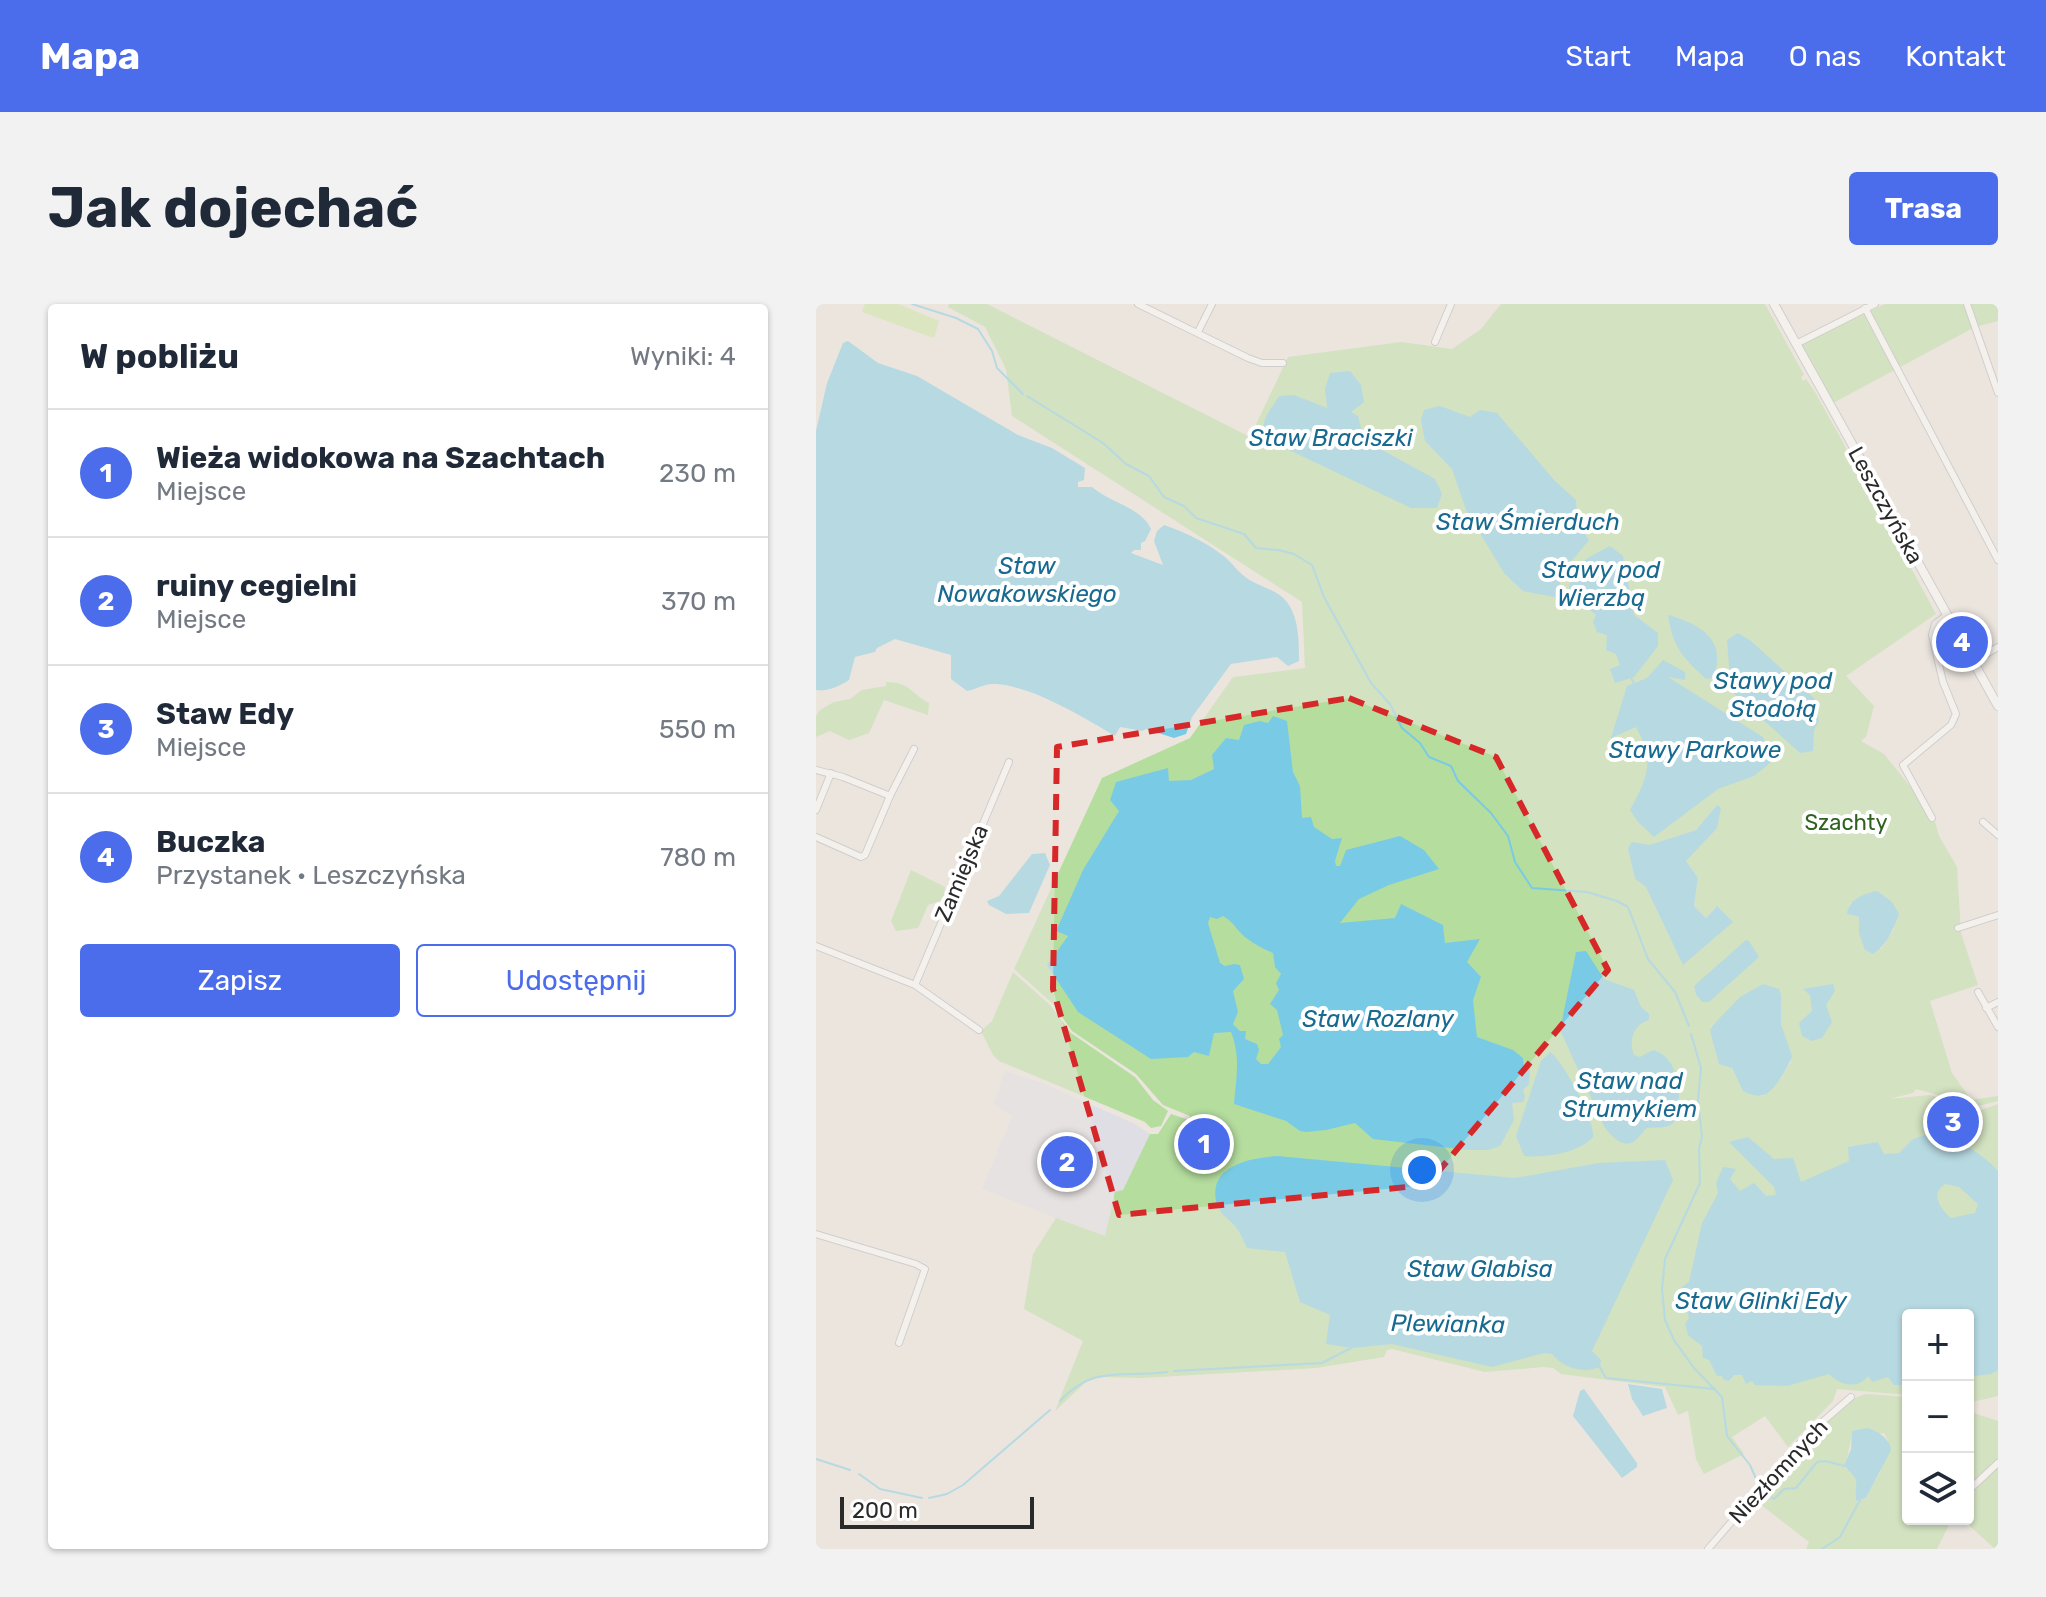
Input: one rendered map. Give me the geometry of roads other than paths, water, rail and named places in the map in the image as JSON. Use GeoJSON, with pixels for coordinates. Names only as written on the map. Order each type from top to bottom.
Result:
{"type":"FeatureCollection","features":[{"type":"Feature","properties":{"kind":"street"},"geometry":{"type":"LineString","coordinates":[[1138,304],[1262,363],[1283,363]]}},
{"type":"Feature","properties":{"kind":"street"},"geometry":{"type":"LineString","coordinates":[[1198,332],[1212,304]]}},
{"type":"Feature","properties":{"kind":"street"},"geometry":{"type":"LineString","coordinates":[[1435,342],[1451,304]]}},
{"type":"Feature","properties":{"kind":"street","name":"Leszczyńska"},"geometry":{"type":"LineString","coordinates":[[1774,304],[1998,706]]}},
{"type":"Feature","properties":{"kind":"street"},"geometry":{"type":"LineString","coordinates":[[1796,344],[1875,304]]}},
{"type":"Feature","properties":{"kind":"street"},"geometry":{"type":"LineString","coordinates":[[1967,304],[1998,393]]}},
{"type":"Feature","properties":{"kind":"street"},"geometry":{"type":"LineString","coordinates":[[1865,308],[1998,560]]}},
{"type":"Feature","properties":{"kind":"street"},"geometry":{"type":"LineString","coordinates":[[1932,818],[1903,765],[1951,725],[1956,714],[1943,682],[1932,635],[1935,624],[1947,615]]}},
{"type":"Feature","properties":{"kind":"street"},"geometry":{"type":"LineString","coordinates":[[1973,662],[1998,647]]}},
{"type":"Feature","properties":{"kind":"street"},"geometry":{"type":"LineString","coordinates":[[816,837],[861,857],[865,855],[914,749]]}},
{"type":"Feature","properties":{"kind":"street","name":"Zamiejska"},"geometry":{"type":"LineString","coordinates":[[915,985],[1009,762]]}},
{"type":"Feature","properties":{"kind":"street"},"geometry":{"type":"LineString","coordinates":[[816,770],[890,796]]}},
{"type":"Feature","properties":{"kind":"street"},"geometry":{"type":"LineString","coordinates":[[816,810],[831,773]]}},
{"type":"Feature","properties":{"kind":"street"},"geometry":{"type":"LineString","coordinates":[[1983,822],[1998,835]]}},
{"type":"Feature","properties":{"kind":"street"},"geometry":{"type":"LineString","coordinates":[[1958,928],[1998,915]]}},
{"type":"Feature","properties":{"kind":"street"},"geometry":{"type":"LineString","coordinates":[[816,946],[915,985],[979,1030]]}},
{"type":"Feature","properties":{"kind":"street"},"geometry":{"type":"LineString","coordinates":[[1978,992],[1998,1027]]}},
{"type":"Feature","properties":{"kind":"street"},"geometry":{"type":"LineString","coordinates":[[1986,1008],[1998,1002]]}},
{"type":"Feature","properties":{"kind":"street"},"geometry":{"type":"LineString","coordinates":[[816,1234],[925,1269],[899,1343]]}},
{"type":"Feature","properties":{"kind":"street","name":"Niezłomnych"},"geometry":{"type":"LineString","coordinates":[[1708,1549],[1805,1437],[1851,1397]]}},
{"type":"Feature","properties":{"kind":"street"},"geometry":{"type":"LineString","coordinates":[[1974,1485],[1998,1463]]}},
{"type":"Feature","properties":{"kind":"water","name":"Staw Nowakowskiego"},"geometry":{"type":"Polygon","coordinates":[[[848,341],[878,363],[917,376],[1018,435],[1052,448],[1085,468],[1084,480],[1078,482],[1078,487],[1092,487],[1133,510],[1151,529],[1141,543],[1141,550],[1131,553],[1163,565],[1154,541],[1157,531],[1164,525],[1203,542],[1248,579],[1278,594],[1294,614],[1299,661],[1288,666],[1277,657],[1231,664],[1192,717],[1186,734],[1174,738],[1146,729],[1120,727],[1115,736],[1057,704],[1010,686],[992,684],[967,691],[951,679],[951,655],[895,639],[875,652],[855,657],[849,680],[833,688],[816,690],[816,431],[827,383],[843,343],[848,341]]]}},
{"type":"Feature","properties":{"kind":"water","name":"Staw Braciszki"},"geometry":{"type":"Polygon","coordinates":[[[1350,371],[1361,385],[1364,402],[1351,412],[1358,416],[1364,440],[1435,479],[1442,494],[1437,508],[1411,508],[1268,440],[1264,423],[1279,396],[1294,395],[1327,408],[1325,389],[1330,373],[1350,371]]]}},
{"type":"Feature","properties":{"kind":"water","name":"Staw Śmierduch"},"geometry":{"type":"Polygon","coordinates":[[[1440,406],[1470,417],[1480,410],[1497,413],[1555,481],[1576,500],[1577,522],[1589,540],[1560,575],[1560,598],[1523,591],[1504,573],[1466,510],[1452,469],[1425,441],[1421,420],[1424,410],[1440,406]]]}},
{"type":"Feature","properties":{"kind":"water","name":"Stawy pod Wierzbą"},"geometry":{"type":"Polygon","coordinates":[[[1610,546],[1623,556],[1634,615],[1658,633],[1658,646],[1634,677],[1615,683],[1610,669],[1620,665],[1616,654],[1606,650],[1607,635],[1597,632],[1593,622],[1596,615],[1585,606],[1579,609],[1567,600],[1571,579],[1579,566],[1610,546]]]}},
{"type":"Feature","properties":{"kind":"water","name":"Stawy pod Stodołą"},"geometry":{"type":"Polygon","coordinates":[[[1668,615],[1691,623],[1714,644],[1717,665],[1713,678],[1706,679],[1680,651],[1668,615]]]}},
{"type":"Feature","properties":{"kind":"water","name":"Stawy pod Stodołą"},"geometry":{"type":"Polygon","coordinates":[[[1738,633],[1814,698],[1819,721],[1814,730],[1813,751],[1800,753],[1731,691],[1727,640],[1738,633]]]}},
{"type":"Feature","properties":{"kind":"water","name":"Stawy Parkowe"},"geometry":{"type":"Polygon","coordinates":[[[1663,660],[1685,672],[1685,680],[1668,677],[1763,737],[1771,762],[1754,776],[1718,789],[1654,837],[1630,810],[1647,769],[1642,739],[1636,727],[1611,738],[1627,686],[1647,678],[1663,660]]]}},
{"type":"Feature","properties":{"kind":"water","name":"Staw Rozlany"},"geometry":{"type":"Polygon","coordinates":[[[1273,716],[1287,721],[1293,772],[1300,786],[1302,818],[1311,817],[1314,827],[1332,839],[1342,838],[1336,866],[1340,866],[1346,850],[1400,836],[1424,850],[1439,869],[1389,885],[1359,899],[1340,923],[1395,918],[1401,904],[1443,925],[1445,943],[1480,939],[1467,962],[1481,977],[1473,1000],[1477,1037],[1513,1050],[1523,1058],[1524,1070],[1530,1067],[1529,1084],[1523,1090],[1525,1097],[1523,1102],[1512,1103],[1514,1120],[1500,1146],[1488,1150],[1468,1150],[1373,1139],[1355,1123],[1326,1130],[1300,1131],[1286,1121],[1234,1104],[1237,1059],[1231,1032],[1214,1033],[1209,1056],[1194,1052],[1188,1057],[1151,1059],[1078,1012],[1047,965],[1068,936],[1056,931],[1083,870],[1119,811],[1110,800],[1116,782],[1168,768],[1169,781],[1191,780],[1214,769],[1212,755],[1226,738],[1239,740],[1244,725],[1260,721],[1268,723],[1273,716]],[[1223,916],[1217,919],[1210,917],[1208,923],[1220,963],[1225,966],[1240,965],[1244,979],[1233,991],[1238,1012],[1233,1024],[1240,1031],[1246,1031],[1245,1039],[1257,1044],[1256,1059],[1261,1064],[1268,1064],[1281,1047],[1279,1039],[1283,1035],[1277,1010],[1270,1004],[1279,990],[1276,983],[1281,974],[1275,967],[1273,953],[1249,940],[1223,916]]]}},
{"type":"Feature","properties":{"kind":"water","name":"Stawy Parkowe"},"geometry":{"type":"Polygon","coordinates":[[[1717,805],[1721,808],[1717,828],[1686,861],[1698,878],[1694,906],[1706,918],[1717,906],[1733,922],[1683,965],[1646,887],[1635,879],[1628,848],[1632,842],[1649,845],[1696,830],[1717,805]]]}},
{"type":"Feature","properties":{"kind":"water"},"geometry":{"type":"Polygon","coordinates":[[[1045,853],[1050,865],[1029,913],[1006,914],[989,905],[987,901],[999,896],[1032,854],[1045,853]]]}},
{"type":"Feature","properties":{"kind":"water"},"geometry":{"type":"Polygon","coordinates":[[[1877,891],[1892,902],[1899,914],[1886,942],[1873,954],[1865,950],[1859,933],[1859,917],[1847,914],[1854,901],[1877,891]]]}},
{"type":"Feature","properties":{"kind":"water"},"geometry":{"type":"Polygon","coordinates":[[[1746,940],[1759,957],[1709,1002],[1702,1002],[1694,986],[1746,940]]]}},
{"type":"Feature","properties":{"kind":"water","name":"Staw nad Strumykiem"},"geometry":{"type":"Polygon","coordinates":[[[1586,951],[1604,979],[1634,990],[1641,1007],[1649,1014],[1649,1020],[1639,1025],[1634,1033],[1634,1055],[1640,1057],[1653,1050],[1662,1054],[1672,1067],[1678,1083],[1678,1111],[1672,1124],[1647,1128],[1628,1144],[1620,1142],[1605,1128],[1560,1030],[1576,952],[1586,951]]]}},
{"type":"Feature","properties":{"kind":"water"},"geometry":{"type":"Polygon","coordinates":[[[1763,984],[1779,989],[1781,1024],[1792,1056],[1776,1084],[1768,1093],[1759,1096],[1743,1091],[1732,1068],[1719,1064],[1710,1031],[1740,997],[1763,984]]]}},
{"type":"Feature","properties":{"kind":"water"},"geometry":{"type":"Polygon","coordinates":[[[1833,984],[1835,991],[1826,1005],[1832,1022],[1822,1038],[1812,1041],[1802,1036],[1799,1023],[1812,1011],[1810,995],[1803,989],[1833,984]]]}},
{"type":"Feature","properties":{"kind":"water"},"geometry":{"type":"Polygon","coordinates":[[[1550,1052],[1578,1092],[1593,1137],[1579,1147],[1561,1153],[1524,1156],[1516,1136],[1541,1061],[1550,1052]]]}},
{"type":"Feature","properties":{"kind":"water","name":"Staw Glinki Edy"},"geometry":{"type":"Polygon","coordinates":[[[1929,1134],[1947,1138],[1976,1152],[1998,1171],[1998,1370],[1974,1376],[1974,1309],[1902,1309],[1902,1385],[1894,1385],[1888,1377],[1872,1382],[1868,1376],[1859,1383],[1848,1384],[1829,1374],[1787,1386],[1755,1385],[1752,1381],[1746,1384],[1742,1375],[1734,1375],[1729,1381],[1717,1376],[1709,1360],[1703,1358],[1702,1346],[1688,1335],[1685,1324],[1689,1318],[1681,1288],[1689,1282],[1702,1223],[1718,1193],[1716,1183],[1723,1167],[1736,1169],[1730,1179],[1740,1191],[1754,1183],[1766,1196],[1776,1195],[1774,1187],[1729,1142],[1748,1137],[1774,1159],[1793,1158],[1801,1182],[1849,1161],[1848,1147],[1878,1142],[1884,1154],[1899,1153],[1913,1139],[1929,1134]],[[1945,1184],[1938,1192],[1940,1206],[1951,1218],[1975,1213],[1978,1204],[1959,1187],[1945,1184]]]}},
{"type":"Feature","properties":{"kind":"water","name":"Staw Glabisa"},"geometry":{"type":"Polygon","coordinates":[[[1277,1156],[1515,1178],[1599,1163],[1665,1160],[1673,1180],[1592,1351],[1601,1360],[1600,1367],[1587,1370],[1574,1368],[1552,1354],[1544,1353],[1492,1367],[1392,1344],[1352,1348],[1326,1344],[1330,1315],[1300,1302],[1285,1252],[1247,1248],[1238,1230],[1217,1205],[1215,1192],[1224,1173],[1243,1162],[1277,1156]]]}},
{"type":"Feature","properties":{"kind":"water"},"geometry":{"type":"Polygon","coordinates":[[[1628,1384],[1662,1389],[1667,1408],[1643,1416],[1632,1399],[1628,1384]]]}},
{"type":"Feature","properties":{"kind":"water"},"geometry":{"type":"Polygon","coordinates":[[[1584,1389],[1637,1463],[1637,1467],[1622,1478],[1573,1416],[1580,1391],[1584,1389]]]}},
{"type":"Feature","properties":{"kind":"water"},"geometry":{"type":"Polygon","coordinates":[[[1867,1428],[1886,1439],[1891,1450],[1866,1498],[1856,1501],[1856,1479],[1844,1466],[1851,1449],[1852,1431],[1867,1428]]]}},
{"type":"Feature","properties":{"kind":"waterway"},"geometry":{"type":"LineString","coordinates":[[912,304],[956,318],[978,329],[992,351],[997,368],[1023,394]]}},
{"type":"Feature","properties":{"kind":"waterway"},"geometry":{"type":"LineString","coordinates":[[1027,396],[1103,443],[1126,464],[1149,476],[1164,497],[1184,506],[1196,518],[1244,534],[1256,548],[1294,554],[1312,565],[1324,597],[1371,683],[1390,704],[1402,728],[1420,743],[1429,757],[1451,766],[1458,781],[1491,813],[1508,836],[1515,862],[1532,888],[1587,892],[1628,907],[1648,959],[1675,992],[1689,1026]]}},
{"type":"Feature","properties":{"kind":"waterway"},"geometry":{"type":"LineString","coordinates":[[1631,678],[1634,683]]}},
{"type":"Feature","properties":{"kind":"waterway"},"geometry":{"type":"LineString","coordinates":[[1691,1034],[1701,1068],[1698,1100],[1702,1137],[1699,1149],[1700,1183],[1665,1259],[1662,1289],[1665,1320],[1674,1340],[1694,1368],[1722,1397],[1727,1436],[1750,1465],[1757,1481]]}},
{"type":"Feature","properties":{"kind":"waterway","name":"Plewianka"},"geometry":{"type":"LineString","coordinates":[[1174,1371],[1322,1363],[1353,1347]]}},
{"type":"Feature","properties":{"kind":"waterway","name":"Plewianka"},"geometry":{"type":"LineString","coordinates":[[1599,1366],[1606,1378],[1715,1389]]}},
{"type":"Feature","properties":{"kind":"waterway","name":"Plewianka"},"geometry":{"type":"LineString","coordinates":[[1060,1401],[1073,1389],[1097,1377],[1167,1372]]}},
{"type":"Feature","properties":{"kind":"waterway","name":"Plewianka"},"geometry":{"type":"LineString","coordinates":[[929,1498],[947,1494],[963,1485],[1050,1410]]}},
{"type":"Feature","properties":{"kind":"waterway","name":"Plewianka"},"geometry":{"type":"LineString","coordinates":[[816,1459],[850,1470]]}},
{"type":"Feature","properties":{"kind":"waterway"},"geometry":{"type":"LineString","coordinates":[[1764,1492],[1774,1499],[1784,1489],[1796,1488],[1817,1462],[1845,1466]]}},
{"type":"Feature","properties":{"kind":"waterway","name":"Plewianka"},"geometry":{"type":"LineString","coordinates":[[859,1474],[880,1489],[922,1498]]}},
{"type":"Feature","properties":{"kind":"waterway"},"geometry":{"type":"LineString","coordinates":[[1822,1549],[1840,1537],[1860,1500]]}},
{"type":"Feature","properties":{"kind":"place","name":"Buczka"},"geometry":{"type":"Point","coordinates":[1962,642]}},
{"type":"Feature","properties":{"kind":"place","name":"Staw Edy"},"geometry":{"type":"Point","coordinates":[1953,1122]}},
{"type":"Feature","properties":{"kind":"place","name":"Wieża widokowa na Szachtach"},"geometry":{"type":"Point","coordinates":[1204,1144]}},
{"type":"Feature","properties":{"kind":"place","name":"ruiny cegielni"},"geometry":{"type":"Point","coordinates":[1067,1162]}},
{"type":"Feature","properties":{"kind":"park label","name":"Szachty"},"geometry":{"type":"Point","coordinates":[1846,822]}}]}
